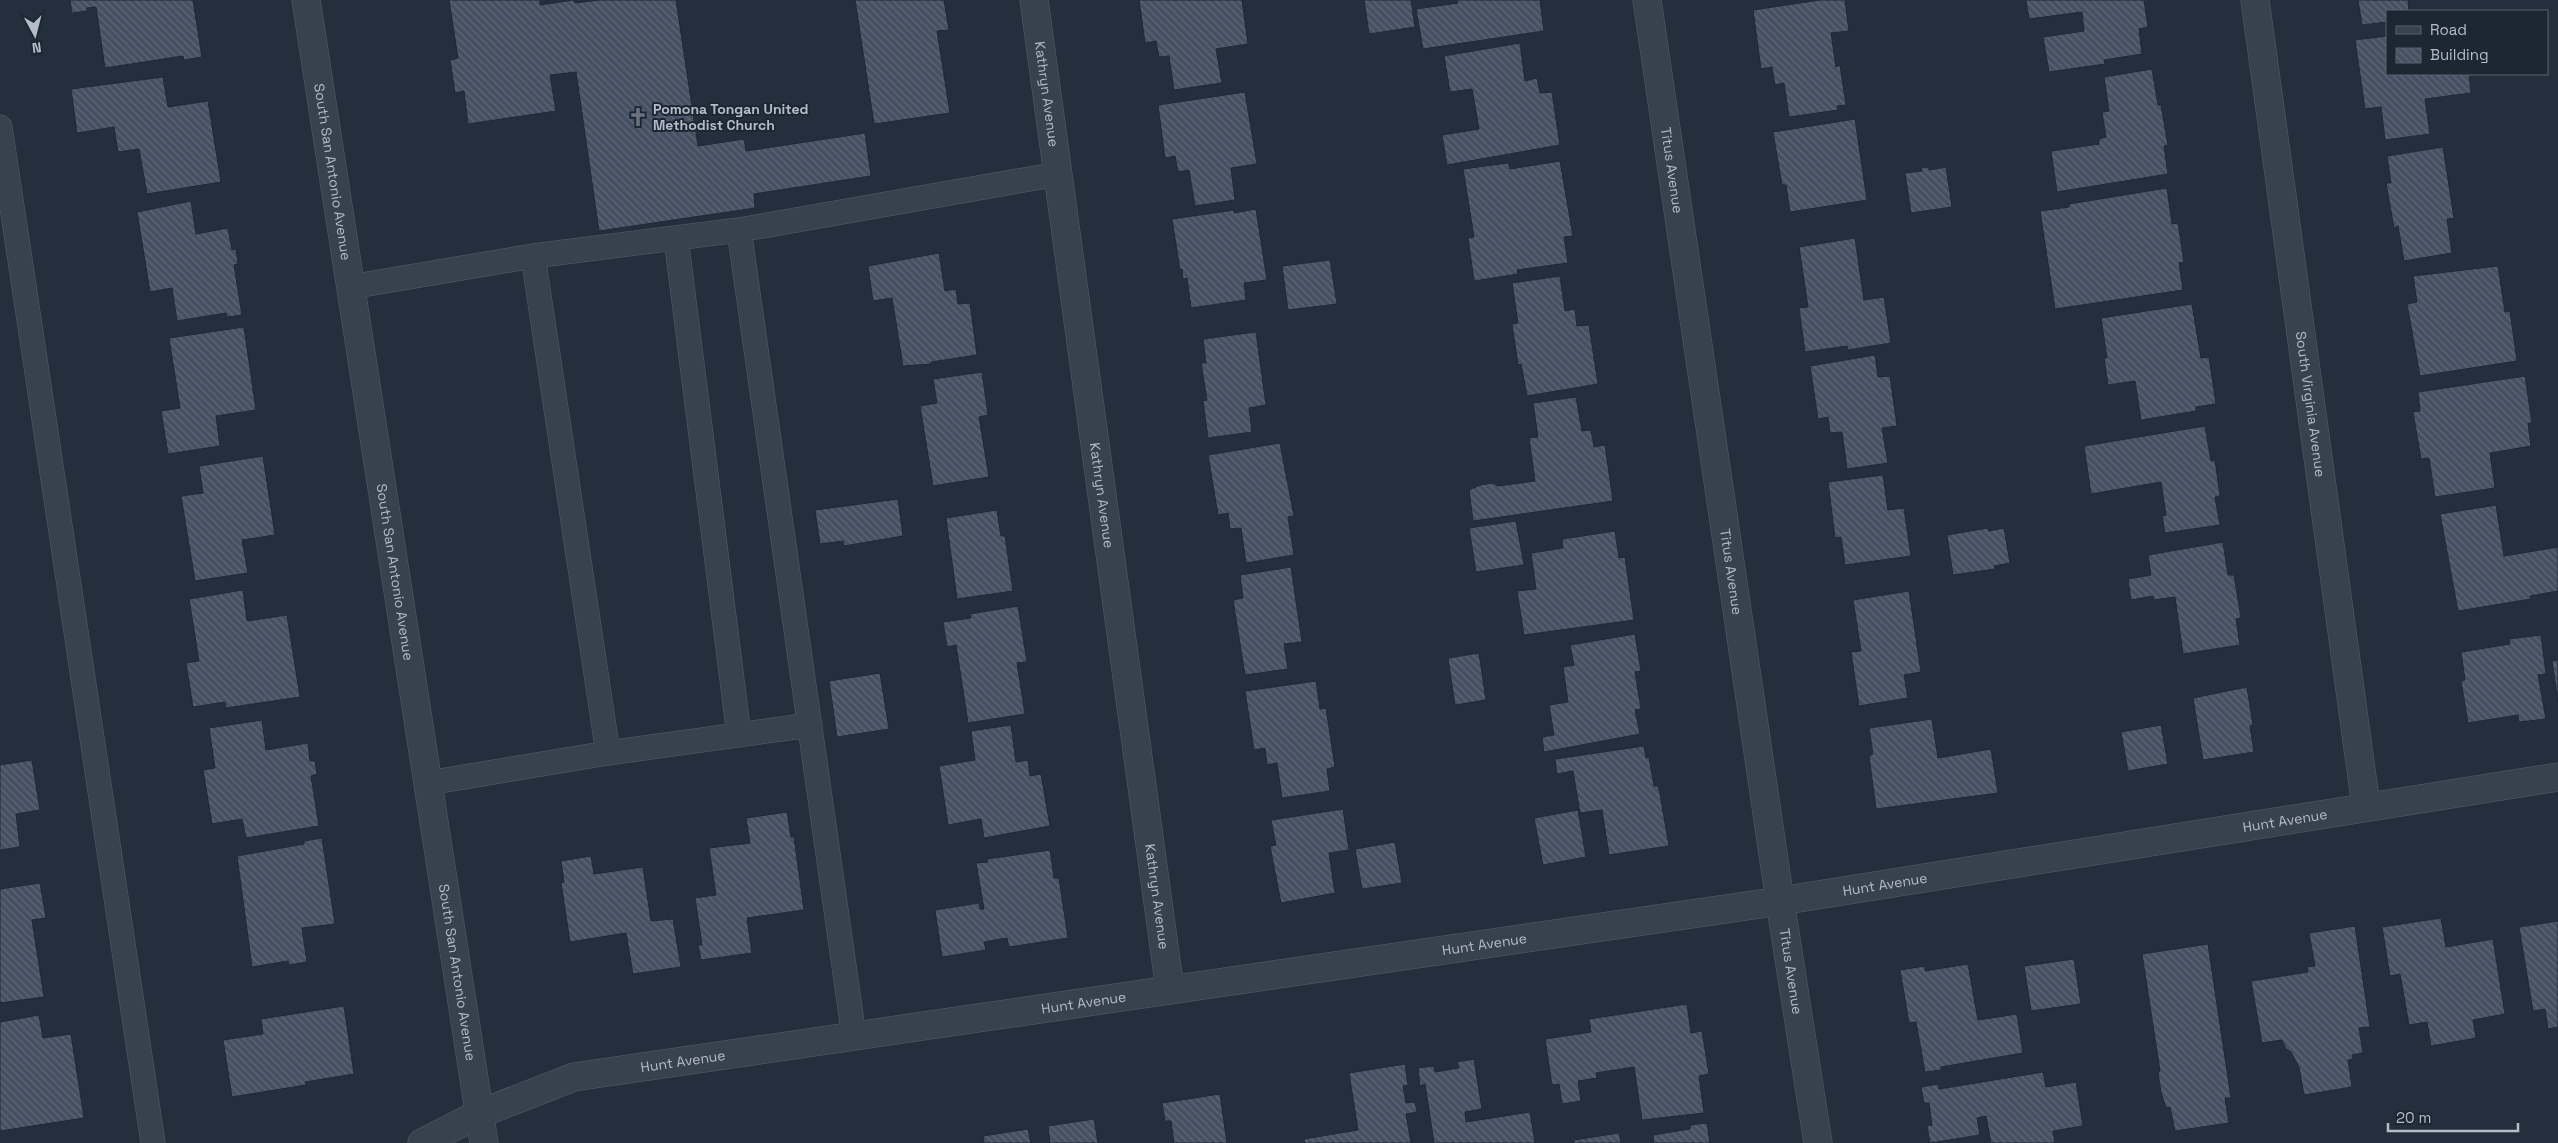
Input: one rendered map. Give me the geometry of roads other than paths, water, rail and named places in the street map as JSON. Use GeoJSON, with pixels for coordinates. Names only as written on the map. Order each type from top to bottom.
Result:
{"type":"FeatureCollection","features":[{"type":"Feature","properties":{"kind":"street","name":"South San Antonio Avenue"},"geometry":{"type":"LineString","coordinates":[[306,0],[484,1143]]}},
{"type":"Feature","properties":{"kind":"street","name":"Kathryn Avenue"},"geometry":{"type":"LineString","coordinates":[[1034,0],[1170,990]]}},
{"type":"Feature","properties":{"kind":"street","name":"Titus Avenue"},"geometry":{"type":"LineString","coordinates":[[1647,0],[1780,901],[1818,1143]]}},
{"type":"Feature","properties":{"kind":"street","name":"South Virginia Avenue"},"geometry":{"type":"LineString","coordinates":[[2255,0],[2366,806]]}},
{"type":"Feature","properties":{"kind":"street","name":"Hunt Avenue"},"geometry":{"type":"LineString","coordinates":[[422,1143],[479,1114],[574,1077],[1780,901],[2366,806],[2558,777]]}},
{"type":"Feature","properties":{"kind":"lane"},"geometry":{"type":"LineString","coordinates":[[0,127],[153,1143]]}},
{"type":"Feature","properties":{"kind":"lane"},"geometry":{"type":"LineString","coordinates":[[350,287],[534,256],[738,230],[1058,174]]}},
{"type":"Feature","properties":{"kind":"lane"},"geometry":{"type":"LineString","coordinates":[[738,230],[854,1036]]}},
{"type":"Feature","properties":{"kind":"lane"},"geometry":{"type":"LineString","coordinates":[[676,238],[739,735]]}},
{"type":"Feature","properties":{"kind":"lane"},"geometry":{"type":"LineString","coordinates":[[534,256],[608,753]]}},
{"type":"Feature","properties":{"kind":"lane"},"geometry":{"type":"LineString","coordinates":[[428,782],[608,753],[810,725]]}},
{"type":"Feature","properties":{"kind":"place","name":"Pomona Tongan United Methodist Church"},"geometry":{"type":"Point","coordinates":[638,117]}}]}
